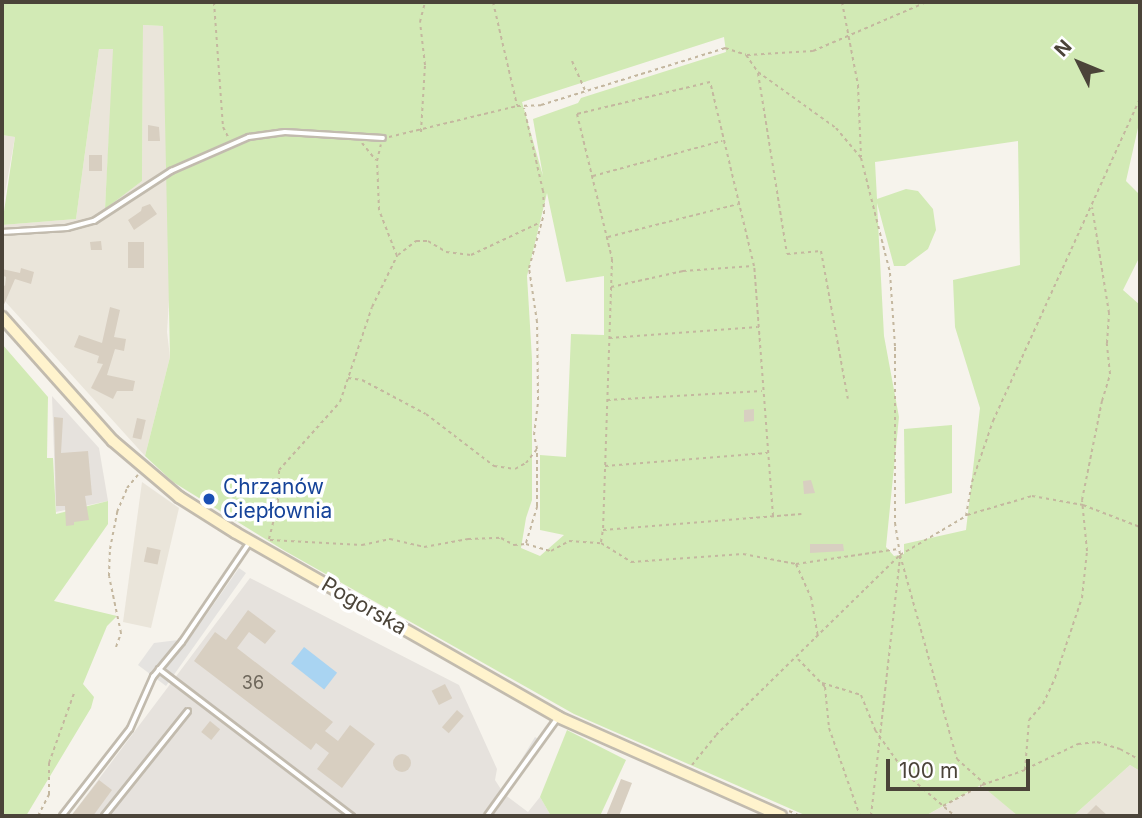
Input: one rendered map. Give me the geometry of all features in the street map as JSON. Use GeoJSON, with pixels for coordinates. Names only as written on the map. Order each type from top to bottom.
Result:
{"type":"FeatureCollection","features":[{"type":"Feature","properties":{"kind":"street","name":"Pogorska"},"geometry":{"type":"LineString","coordinates":[[2,317],[113,441],[179,498],[250,541],[266,545],[558,717],[685,774],[785,813]]}},
{"type":"Feature","properties":{"kind":"lane"},"geometry":{"type":"LineString","coordinates":[[2,232],[67,228],[94,220],[171,170],[256,135],[285,132],[383,138]]}},
{"type":"Feature","properties":{"kind":"lane"},"geometry":{"type":"LineString","coordinates":[[62,816],[130,729],[159,669],[182,642],[250,541]]}},
{"type":"Feature","properties":{"kind":"lane"},"geometry":{"type":"LineString","coordinates":[[159,669],[352,816]]}},
{"type":"Feature","properties":{"kind":"lane"},"geometry":{"type":"LineString","coordinates":[[104,816],[188,711]]}},
{"type":"Feature","properties":{"kind":"lane"},"geometry":{"type":"LineString","coordinates":[[487,816],[558,717]]}},
{"type":"Feature","properties":{"kind":"path"},"geometry":{"type":"LineString","coordinates":[[214,2],[223,127],[231,144]]}},
{"type":"Feature","properties":{"kind":"path"},"geometry":{"type":"LineString","coordinates":[[421,132],[425,65],[420,22],[425,2]]}},
{"type":"Feature","properties":{"kind":"path"},"geometry":{"type":"LineString","coordinates":[[494,2],[517,106]]}},
{"type":"Feature","properties":{"kind":"path"},"geometry":{"type":"LineString","coordinates":[[842,2],[858,85],[861,158],[890,273],[895,347],[895,523],[900,555],[957,760],[986,785]]}},
{"type":"Feature","properties":{"kind":"path"},"geometry":{"type":"LineString","coordinates":[[397,256],[379,210],[377,161],[383,138],[421,132],[517,106],[524,107],[586,93],[725,48],[746,55],[813,51],[927,2]]}},
{"type":"Feature","properties":{"kind":"path"},"geometry":{"type":"LineString","coordinates":[[746,55],[758,72],[836,128],[861,158]]}},
{"type":"Feature","properties":{"kind":"path"},"geometry":{"type":"LineString","coordinates":[[572,61],[586,93]]}},
{"type":"Feature","properties":{"kind":"path"},"geometry":{"type":"LineString","coordinates":[[758,72],[787,254],[821,251],[848,399]]}},
{"type":"Feature","properties":{"kind":"path"},"geometry":{"type":"LineString","coordinates":[[601,543],[612,259],[577,114],[710,82],[754,266],[773,516]]}},
{"type":"Feature","properties":{"kind":"path"},"geometry":{"type":"LineString","coordinates":[[966,516],[972,482],[993,421],[1140,99]]}},
{"type":"Feature","properties":{"kind":"path"},"geometry":{"type":"LineString","coordinates":[[524,107],[544,191],[542,221],[529,268],[537,322],[538,400],[534,435],[537,449],[537,506],[526,544]]}},
{"type":"Feature","properties":{"kind":"path"},"geometry":{"type":"LineString","coordinates":[[357,136],[377,161]]}},
{"type":"Feature","properties":{"kind":"path"},"geometry":{"type":"LineString","coordinates":[[592,177],[724,140]]}},
{"type":"Feature","properties":{"kind":"path"},"geometry":{"type":"LineString","coordinates":[[607,238],[739,204]]}},
{"type":"Feature","properties":{"kind":"path"},"geometry":{"type":"LineString","coordinates":[[1025,770],[1029,720],[1043,704],[1055,678],[1082,598],[1087,551],[1083,505],[1102,401],[1110,374],[1109,313],[1092,206]]}},
{"type":"Feature","properties":{"kind":"path"},"geometry":{"type":"LineString","coordinates":[[542,221],[471,255],[446,252],[428,241],[416,241],[397,256],[372,307],[340,402],[279,470],[278,502],[266,545],[362,544],[390,539],[424,547],[468,539],[502,538],[514,545],[526,544],[551,551],[569,541],[601,543],[631,562],[743,555],[796,564],[899,549]]}},
{"type":"Feature","properties":{"kind":"path"},"geometry":{"type":"LineString","coordinates":[[611,286],[683,271],[754,266]]}},
{"type":"Feature","properties":{"kind":"path"},"geometry":{"type":"LineString","coordinates":[[608,338],[759,327]]}},
{"type":"Feature","properties":{"kind":"path"},"geometry":{"type":"LineString","coordinates":[[348,378],[362,380],[426,414],[494,466],[515,469],[526,463],[537,449]]}},
{"type":"Feature","properties":{"kind":"path"},"geometry":{"type":"LineString","coordinates":[[607,400],[763,391]]}},
{"type":"Feature","properties":{"kind":"path"},"geometry":{"type":"LineString","coordinates":[[604,466],[768,453]]}},
{"type":"Feature","properties":{"kind":"path"},"geometry":{"type":"LineString","coordinates":[[116,647],[121,633],[109,576],[110,550],[117,512],[127,488],[143,469]]}},
{"type":"Feature","properties":{"kind":"path"},"geometry":{"type":"LineString","coordinates":[[685,774],[716,735],[900,555],[966,516],[1032,496],[1083,505],[1140,527]]}},
{"type":"Feature","properties":{"kind":"path"},"geometry":{"type":"LineString","coordinates":[[603,530],[801,514]]}},
{"type":"Feature","properties":{"kind":"path"},"geometry":{"type":"LineString","coordinates":[[871,816],[900,555]]}},
{"type":"Feature","properties":{"kind":"path"},"geometry":{"type":"LineString","coordinates":[[796,564],[811,597],[818,638]]}},
{"type":"Feature","properties":{"kind":"path"},"geometry":{"type":"LineString","coordinates":[[797,658],[822,683],[826,693],[831,736],[860,816]]}},
{"type":"Feature","properties":{"kind":"path"},"geometry":{"type":"LineString","coordinates":[[822,683],[861,695],[881,740],[907,775],[955,816]]}},
{"type":"Feature","properties":{"kind":"path"},"geometry":{"type":"LineString","coordinates":[[38,816],[49,794],[49,762],[74,693]]}},
{"type":"Feature","properties":{"kind":"path"},"geometry":{"type":"LineString","coordinates":[[943,806],[1078,744],[1097,743],[1121,749],[1140,760]]}},
{"type":"Feature","properties":{"kind":"path"},"geometry":{"type":"LineString","coordinates":[[785,813],[800,816]]}},
{"type":"Feature","properties":{"kind":"shaded area"},"geometry":{"type":"Polygon","coordinates":[[[143,25],[163,26],[170,284],[167,332],[170,357],[145,456],[2,298],[2,225],[76,219],[99,49],[114,49],[105,208],[142,181],[143,25]]]}},
{"type":"Feature","properties":{"kind":"shaded area"},"geometry":{"type":"Polygon","coordinates":[[[2,135],[15,137],[2,210],[2,135]]]}},
{"type":"Feature","properties":{"kind":"shaded area"},"geometry":{"type":"Polygon","coordinates":[[[52,396],[99,448],[108,501],[56,512],[52,396]]]}},
{"type":"Feature","properties":{"kind":"shaded area"},"geometry":{"type":"Polygon","coordinates":[[[142,482],[179,508],[151,628],[123,622],[142,482]]]}},
{"type":"Feature","properties":{"kind":"shaded area"},"geometry":{"type":"Polygon","coordinates":[[[239,568],[246,573],[166,686],[138,665],[154,643],[178,640],[186,644],[239,568]]]}},
{"type":"Feature","properties":{"kind":"shaded area"},"geometry":{"type":"Polygon","coordinates":[[[250,578],[459,685],[497,769],[495,780],[504,794],[528,812],[540,797],[551,816],[71,816],[250,578]]]}},
{"type":"Feature","properties":{"kind":"shaded area"},"geometry":{"type":"Polygon","coordinates":[[[535,737],[540,740],[523,768],[518,765],[535,737]]]}},
{"type":"Feature","properties":{"kind":"shaded area"},"geometry":{"type":"Polygon","coordinates":[[[1130,765],[1140,771],[1140,816],[1073,816],[1130,765]]]}},
{"type":"Feature","properties":{"kind":"shaded area"},"geometry":{"type":"Polygon","coordinates":[[[982,785],[1018,816],[925,816],[982,785]]]}},
{"type":"Feature","properties":{"kind":"green space"},"geometry":{"type":"Polygon","coordinates":[[[2,2],[1140,2],[1140,119],[1126,181],[1140,195],[1140,256],[1123,290],[1140,305],[1140,771],[1130,765],[1073,816],[1018,816],[981,785],[925,816],[807,816],[574,714],[285,551],[173,482],[145,456],[170,357],[163,26],[143,25],[142,181],[105,209],[113,49],[99,49],[76,219],[2,225],[15,137],[2,135],[2,2]],[[724,37],[522,102],[543,176],[533,119],[578,103],[581,98],[726,52],[724,37]],[[1018,141],[875,162],[877,199],[906,189],[918,191],[933,209],[936,230],[928,249],[905,266],[894,266],[877,203],[884,336],[899,417],[886,547],[894,556],[904,554],[904,544],[966,530],[980,408],[955,327],[953,280],[1020,265],[1018,141]],[[547,193],[527,276],[532,359],[532,500],[521,548],[540,556],[564,535],[540,530],[540,455],[566,457],[571,334],[604,335],[604,276],[566,282],[547,193]]]}},
{"type":"Feature","properties":{"kind":"green space"},"geometry":{"type":"Polygon","coordinates":[[[2,344],[48,397],[47,458],[53,458],[56,514],[108,501],[108,524],[54,601],[117,616],[107,626],[83,684],[94,697],[91,708],[26,816],[2,816],[2,344]]]}},
{"type":"Feature","properties":{"kind":"green space"},"geometry":{"type":"Polygon","coordinates":[[[952,425],[952,493],[905,504],[904,429],[952,425]]]}},
{"type":"Feature","properties":{"kind":"green space"},"geometry":{"type":"Polygon","coordinates":[[[567,730],[626,760],[600,816],[551,816],[540,797],[567,730]]]}},
{"type":"Feature","properties":{"kind":"water"},"geometry":{"type":"Polygon","coordinates":[[[304,647],[337,673],[324,689],[291,664],[304,647]]]}},
{"type":"Feature","properties":{"kind":"building"},"geometry":{"type":"Polygon","coordinates":[[[148,125],[159,127],[160,141],[148,141],[148,125]]]}},
{"type":"Feature","properties":{"kind":"building"},"geometry":{"type":"Polygon","coordinates":[[[89,155],[102,155],[102,171],[89,171],[89,155]]]}},
{"type":"Feature","properties":{"kind":"building"},"geometry":{"type":"Polygon","coordinates":[[[150,204],[157,214],[134,230],[128,220],[141,211],[142,207],[150,204]]]}},
{"type":"Feature","properties":{"kind":"building"},"geometry":{"type":"Polygon","coordinates":[[[101,241],[102,250],[91,250],[90,242],[101,241]]]}},
{"type":"Feature","properties":{"kind":"building"},"geometry":{"type":"Polygon","coordinates":[[[128,242],[144,242],[144,268],[128,268],[128,242]]]}},
{"type":"Feature","properties":{"kind":"building"},"geometry":{"type":"Polygon","coordinates":[[[21,268],[34,272],[31,284],[15,279],[2,309],[2,284],[5,286],[6,277],[2,275],[2,269],[20,273],[21,268]]]}},
{"type":"Feature","properties":{"kind":"building"},"geometry":{"type":"Polygon","coordinates":[[[110,307],[120,310],[114,337],[126,339],[124,351],[115,349],[107,375],[135,381],[133,391],[117,391],[113,399],[91,388],[103,364],[97,363],[99,356],[74,347],[79,335],[102,343],[110,307]]]}},
{"type":"Feature","properties":{"kind":"building"},"geometry":{"type":"Polygon","coordinates":[[[754,409],[754,421],[744,422],[744,410],[754,409]]]}},
{"type":"Feature","properties":{"kind":"building"},"geometry":{"type":"Polygon","coordinates":[[[54,417],[63,418],[61,453],[88,451],[92,495],[85,496],[89,520],[74,522],[74,525],[66,526],[65,506],[56,506],[54,417]]]}},
{"type":"Feature","properties":{"kind":"building"},"geometry":{"type":"Polygon","coordinates":[[[137,418],[146,420],[141,440],[133,437],[137,418]]]}},
{"type":"Feature","properties":{"kind":"building"},"geometry":{"type":"Polygon","coordinates":[[[811,480],[815,493],[804,494],[803,481],[811,480]]]}},
{"type":"Feature","properties":{"kind":"building"},"geometry":{"type":"Polygon","coordinates":[[[810,544],[843,544],[844,551],[810,553],[810,544]]]}},
{"type":"Feature","properties":{"kind":"building"},"geometry":{"type":"Polygon","coordinates":[[[147,547],[161,550],[158,565],[144,562],[147,547]]]}},
{"type":"Feature","properties":{"kind":"building"},"geometry":{"type":"Polygon","coordinates":[[[248,610],[276,631],[265,644],[249,632],[237,648],[333,722],[325,731],[338,741],[350,725],[375,744],[342,788],[317,769],[329,753],[316,743],[311,750],[194,661],[215,632],[226,640],[248,610]]]}},
{"type":"Feature","properties":{"kind":"building"},"geometry":{"type":"Polygon","coordinates":[[[445,684],[452,698],[439,705],[432,691],[445,684]]]}},
{"type":"Feature","properties":{"kind":"building"},"geometry":{"type":"Polygon","coordinates":[[[457,710],[464,716],[449,733],[442,727],[457,710]]]}},
{"type":"Feature","properties":{"kind":"building"},"geometry":{"type":"Polygon","coordinates":[[[210,721],[220,729],[211,740],[201,732],[210,721]]]}},
{"type":"Feature","properties":{"kind":"building"},"geometry":{"type":"Polygon","coordinates":[[[402,754],[408,757],[411,763],[408,769],[402,772],[396,769],[393,763],[396,757],[402,754]]]}},
{"type":"Feature","properties":{"kind":"building"},"geometry":{"type":"Polygon","coordinates":[[[621,779],[632,783],[619,816],[606,816],[621,779]]]}},
{"type":"Feature","properties":{"kind":"building"},"geometry":{"type":"Polygon","coordinates":[[[99,780],[112,790],[93,816],[71,816],[99,780]]]}},
{"type":"Feature","properties":{"kind":"building"},"geometry":{"type":"Polygon","coordinates":[[[1096,805],[1108,816],[1085,816],[1096,805]]]}},
{"type":"Feature","properties":{"kind":"place","name":"Chrzanów Ciepłownia"},"geometry":{"type":"Point","coordinates":[209,499]}}]}
